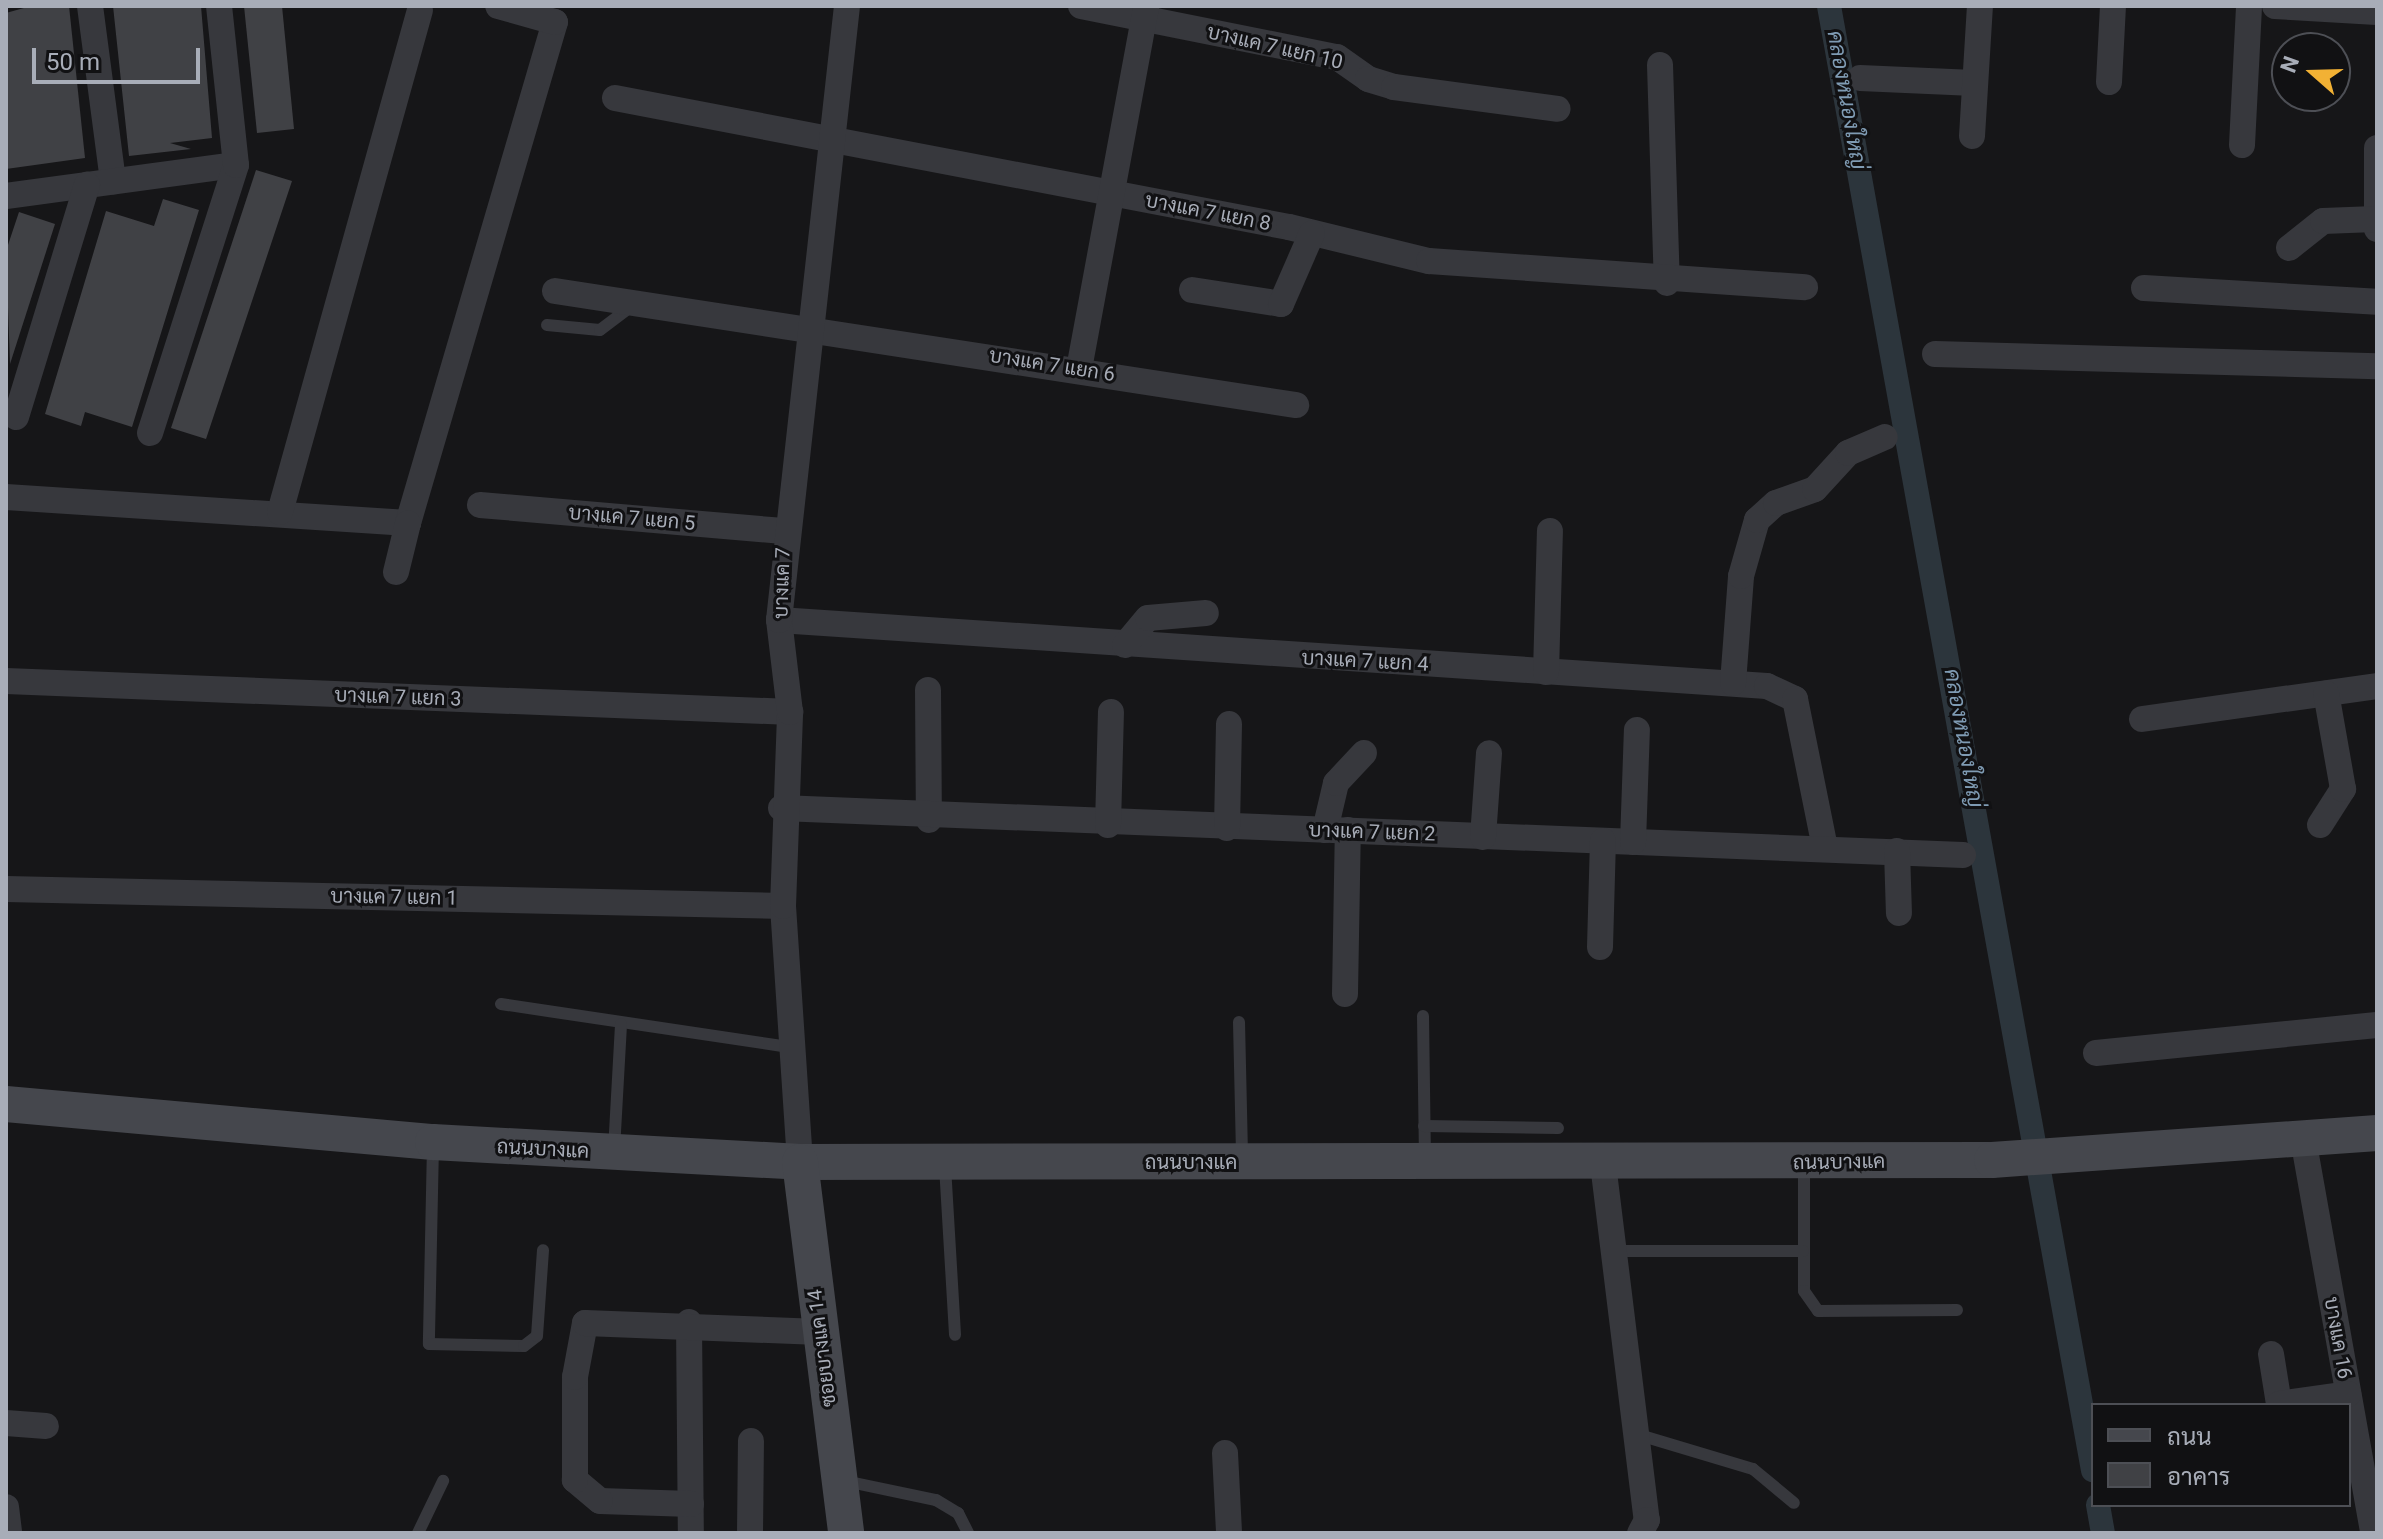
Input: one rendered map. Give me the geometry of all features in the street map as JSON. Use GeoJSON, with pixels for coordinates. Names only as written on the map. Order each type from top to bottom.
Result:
{"type":"FeatureCollection","features":[{"type":"Feature","properties":{"kind":"main road","name":"ถนนบางแค"},"geometry":{"type":"LineString","coordinates":[[6,1104],[433,1142],[800,1162],[1603,1164],[1992,1160],[2078,1158],[2304,1144],[2377,1133]]}},
{"type":"Feature","properties":{"kind":"main road","name":"ซอยบางแค 14"},"geometry":{"type":"LineString","coordinates":[[800,1162],[846,1533]]}},
{"type":"Feature","properties":{"kind":"street"},"geometry":{"type":"LineString","coordinates":[[16,417],[100,183],[90,6]]}},
{"type":"Feature","properties":{"kind":"street"},"geometry":{"type":"LineString","coordinates":[[150,433],[236,165],[219,6]]}},
{"type":"Feature","properties":{"kind":"street"},"geometry":{"type":"LineString","coordinates":[[396,572],[555,22],[498,6]]}},
{"type":"Feature","properties":{"kind":"street","name":"บางแค 7"},"geometry":{"type":"LineString","coordinates":[[800,1162],[789,1047],[783,906],[781,808],[790,712],[779,620],[784,531],[806,328],[847,6]]}},
{"type":"Feature","properties":{"kind":"street","name":"บางแค 7 แยก 10"},"geometry":{"type":"LineString","coordinates":[[1081,6],[1144,12],[1337,57],[1368,79],[1394,87],[1558,109]]}},
{"type":"Feature","properties":{"kind":"street"},"geometry":{"type":"LineString","coordinates":[[1972,136],[1980,6]]}},
{"type":"Feature","properties":{"kind":"street"},"geometry":{"type":"LineString","coordinates":[[2109,82],[2113,6]]}},
{"type":"Feature","properties":{"kind":"street"},"geometry":{"type":"LineString","coordinates":[[2242,145],[2249,6]]}},
{"type":"Feature","properties":{"kind":"street"},"geometry":{"type":"LineString","coordinates":[[2275,6],[2377,12]]}},
{"type":"Feature","properties":{"kind":"street"},"geometry":{"type":"LineString","coordinates":[[280,512],[424,7]]}},
{"type":"Feature","properties":{"kind":"street"},"geometry":{"type":"LineString","coordinates":[[1079,369],[1144,12]]}},
{"type":"Feature","properties":{"kind":"street"},"geometry":{"type":"LineString","coordinates":[[1660,65],[1667,283]]}},
{"type":"Feature","properties":{"kind":"street"},"geometry":{"type":"LineString","coordinates":[[1860,78],[1974,83]]}},
{"type":"Feature","properties":{"kind":"street","name":"บางแค 7 แยก 8"},"geometry":{"type":"LineString","coordinates":[[615,98],[829,142],[1113,193],[1312,233],[1429,261],[1667,283],[1805,287]]}},
{"type":"Feature","properties":{"kind":"street"},"geometry":{"type":"LineString","coordinates":[[2289,248],[2314,224],[2376,224],[2377,148]]}},
{"type":"Feature","properties":{"kind":"street"},"geometry":{"type":"LineString","coordinates":[[6,196],[236,165]]}},
{"type":"Feature","properties":{"kind":"street"},"geometry":{"type":"LineString","coordinates":[[1192,290],[1281,304],[1312,233]]}},
{"type":"Feature","properties":{"kind":"street"},"geometry":{"type":"LineString","coordinates":[[2144,288],[2377,302]]}},
{"type":"Feature","properties":{"kind":"street","name":"บางแค 7 แยก 6"},"geometry":{"type":"LineString","coordinates":[[555,291],[1079,369],[1296,405]]}},
{"type":"Feature","properties":{"kind":"street"},"geometry":{"type":"LineString","coordinates":[[1935,354],[2377,366]]}},
{"type":"Feature","properties":{"kind":"street"},"geometry":{"type":"LineString","coordinates":[[1733,683],[1741,576],[1757,520],[1776,503],[1815,489],[1848,453],[1885,437]]}},
{"type":"Feature","properties":{"kind":"street"},"geometry":{"type":"LineString","coordinates":[[6,497],[280,512],[408,523]]}},
{"type":"Feature","properties":{"kind":"street","name":"บางแค 7 แยก 5"},"geometry":{"type":"LineString","coordinates":[[480,505],[784,531]]}},
{"type":"Feature","properties":{"kind":"street"},"geometry":{"type":"LineString","coordinates":[[1546,672],[1550,531]]}},
{"type":"Feature","properties":{"kind":"street"},"geometry":{"type":"LineString","coordinates":[[1125,645],[1148,618],[1206,613]]}},
{"type":"Feature","properties":{"kind":"street","name":"บางแค 7 แยก 4"},"geometry":{"type":"LineString","coordinates":[[779,620],[1776,687],[1795,699],[1825,848]]}},
{"type":"Feature","properties":{"kind":"street","name":"บางแค 7 แยก 3"},"geometry":{"type":"LineString","coordinates":[[6,681],[790,712]]}},
{"type":"Feature","properties":{"kind":"street"},"geometry":{"type":"LineString","coordinates":[[2142,719],[2377,686]]}},
{"type":"Feature","properties":{"kind":"street"},"geometry":{"type":"LineString","coordinates":[[928,690],[929,820]]}},
{"type":"Feature","properties":{"kind":"street"},"geometry":{"type":"LineString","coordinates":[[2320,825],[2343,789],[2326,693]]}},
{"type":"Feature","properties":{"kind":"street"},"geometry":{"type":"LineString","coordinates":[[1108,825],[1111,712]]}},
{"type":"Feature","properties":{"kind":"street"},"geometry":{"type":"LineString","coordinates":[[1227,828],[1229,724]]}},
{"type":"Feature","properties":{"kind":"street"},"geometry":{"type":"LineString","coordinates":[[1633,842],[1637,730]]}},
{"type":"Feature","properties":{"kind":"street"},"geometry":{"type":"LineString","coordinates":[[1345,994],[1336,783],[1364,753]]}},
{"type":"Feature","properties":{"kind":"street"},"geometry":{"type":"LineString","coordinates":[[1483,837],[1489,753]]}},
{"type":"Feature","properties":{"kind":"street","name":"บางแค 7 แยก 2"},"geometry":{"type":"LineString","coordinates":[[781,808],[929,820],[1336,830],[1963,855]]}},
{"type":"Feature","properties":{"kind":"street"},"geometry":{"type":"LineString","coordinates":[[1600,947],[1603,841]]}},
{"type":"Feature","properties":{"kind":"street"},"geometry":{"type":"LineString","coordinates":[[1897,851],[1899,913]]}},
{"type":"Feature","properties":{"kind":"street","name":"บางแค 7 แยก 1"},"geometry":{"type":"LineString","coordinates":[[6,889],[783,906]]}},
{"type":"Feature","properties":{"kind":"street"},"geometry":{"type":"LineString","coordinates":[[2096,1053],[2377,1025]]}},
{"type":"Feature","properties":{"kind":"street","name":"บางแค 16"},"geometry":{"type":"LineString","coordinates":[[2304,1144],[2348,1394],[2365,1422],[2373,1533]]}},
{"type":"Feature","properties":{"kind":"street"},"geometry":{"type":"LineString","coordinates":[[1603,1164],[1647,1520],[1640,1533]]}},
{"type":"Feature","properties":{"kind":"street"},"geometry":{"type":"LineString","coordinates":[[691,1504],[600,1501],[575,1480],[575,1377],[585,1323],[689,1322],[820,1332]]}},
{"type":"Feature","properties":{"kind":"street"},"geometry":{"type":"LineString","coordinates":[[689,1322],[691,1533]]}},
{"type":"Feature","properties":{"kind":"street"},"geometry":{"type":"LineString","coordinates":[[2271,1354],[2279,1403]]}},
{"type":"Feature","properties":{"kind":"street"},"geometry":{"type":"LineString","coordinates":[[2286,1403],[2348,1394]]}},
{"type":"Feature","properties":{"kind":"street"},"geometry":{"type":"LineString","coordinates":[[6,1423],[46,1426]]}},
{"type":"Feature","properties":{"kind":"street"},"geometry":{"type":"LineString","coordinates":[[750,1533],[751,1441]]}},
{"type":"Feature","properties":{"kind":"street"},"geometry":{"type":"LineString","coordinates":[[1225,1453],[1229,1533]]}},
{"type":"Feature","properties":{"kind":"street"},"geometry":{"type":"LineString","coordinates":[[6,1507],[9,1533]]}},
{"type":"Feature","properties":{"kind":"lane"},"geometry":{"type":"LineString","coordinates":[[547,325],[600,330],[635,303]]}},
{"type":"Feature","properties":{"kind":"lane"},"geometry":{"type":"LineString","coordinates":[[501,1004],[789,1047]]}},
{"type":"Feature","properties":{"kind":"lane"},"geometry":{"type":"LineString","coordinates":[[1423,1016],[1425,1163]]}},
{"type":"Feature","properties":{"kind":"lane"},"geometry":{"type":"LineString","coordinates":[[1239,1022],[1242,1162]]}},
{"type":"Feature","properties":{"kind":"lane"},"geometry":{"type":"LineString","coordinates":[[614,1153],[621,1024]]}},
{"type":"Feature","properties":{"kind":"lane"},"geometry":{"type":"LineString","coordinates":[[1424,1126],[1558,1128]]}},
{"type":"Feature","properties":{"kind":"lane"},"geometry":{"type":"LineString","coordinates":[[433,1142],[429,1344],[524,1346],[537,1336],[543,1250]]}},
{"type":"Feature","properties":{"kind":"lane"},"geometry":{"type":"LineString","coordinates":[[1804,1162],[1804,1291],[1818,1311],[1957,1310]]}},
{"type":"Feature","properties":{"kind":"lane"},"geometry":{"type":"LineString","coordinates":[[945,1163],[955,1335]]}},
{"type":"Feature","properties":{"kind":"lane"},"geometry":{"type":"LineString","coordinates":[[1614,1251],[1803,1251]]}},
{"type":"Feature","properties":{"kind":"lane"},"geometry":{"type":"LineString","coordinates":[[1636,1434],[1753,1469],[1794,1503]]}},
{"type":"Feature","properties":{"kind":"lane"},"geometry":{"type":"LineString","coordinates":[[838,1480],[936,1500],[958,1513],[968,1533]]}},
{"type":"Feature","properties":{"kind":"lane"},"geometry":{"type":"LineString","coordinates":[[418,1533],[443,1481]]}},
{"type":"Feature","properties":{"kind":"building"},"geometry":{"type":"Polygon","coordinates":[[[31,6],[69,6],[85,158],[6,169],[6,13],[31,6]]]}},
{"type":"Feature","properties":{"kind":"building"},"geometry":{"type":"Polygon","coordinates":[[[113,6],[201,6],[212,138],[170,143],[191,149],[129,156],[113,6]]]}},
{"type":"Feature","properties":{"kind":"building"},"geometry":{"type":"Polygon","coordinates":[[[244,6],[282,6],[294,129],[257,133],[244,6]]]}},
{"type":"Feature","properties":{"kind":"building"},"geometry":{"type":"Polygon","coordinates":[[[256,170],[292,181],[206,439],[171,428],[256,170]]]}},
{"type":"Feature","properties":{"kind":"building"},"geometry":{"type":"Polygon","coordinates":[[[163,199],[199,210],[132,427],[85,412],[81,426],[45,414],[106,211],[154,226],[163,199]]]}},
{"type":"Feature","properties":{"kind":"building"},"geometry":{"type":"Polygon","coordinates":[[[19,212],[55,224],[10,364],[6,251],[19,212]]]}},
{"type":"Feature","properties":{"kind":"waterway","name":"คลองหนองใหญ่"},"geometry":{"type":"LineString","coordinates":[[1829,6],[2091,1459]]}},
{"type":"Feature","properties":{"kind":"waterway","name":"คลองหนองใหญ่"},"geometry":{"type":"LineString","coordinates":[[2098,1507],[2103,1533]]}}]}
